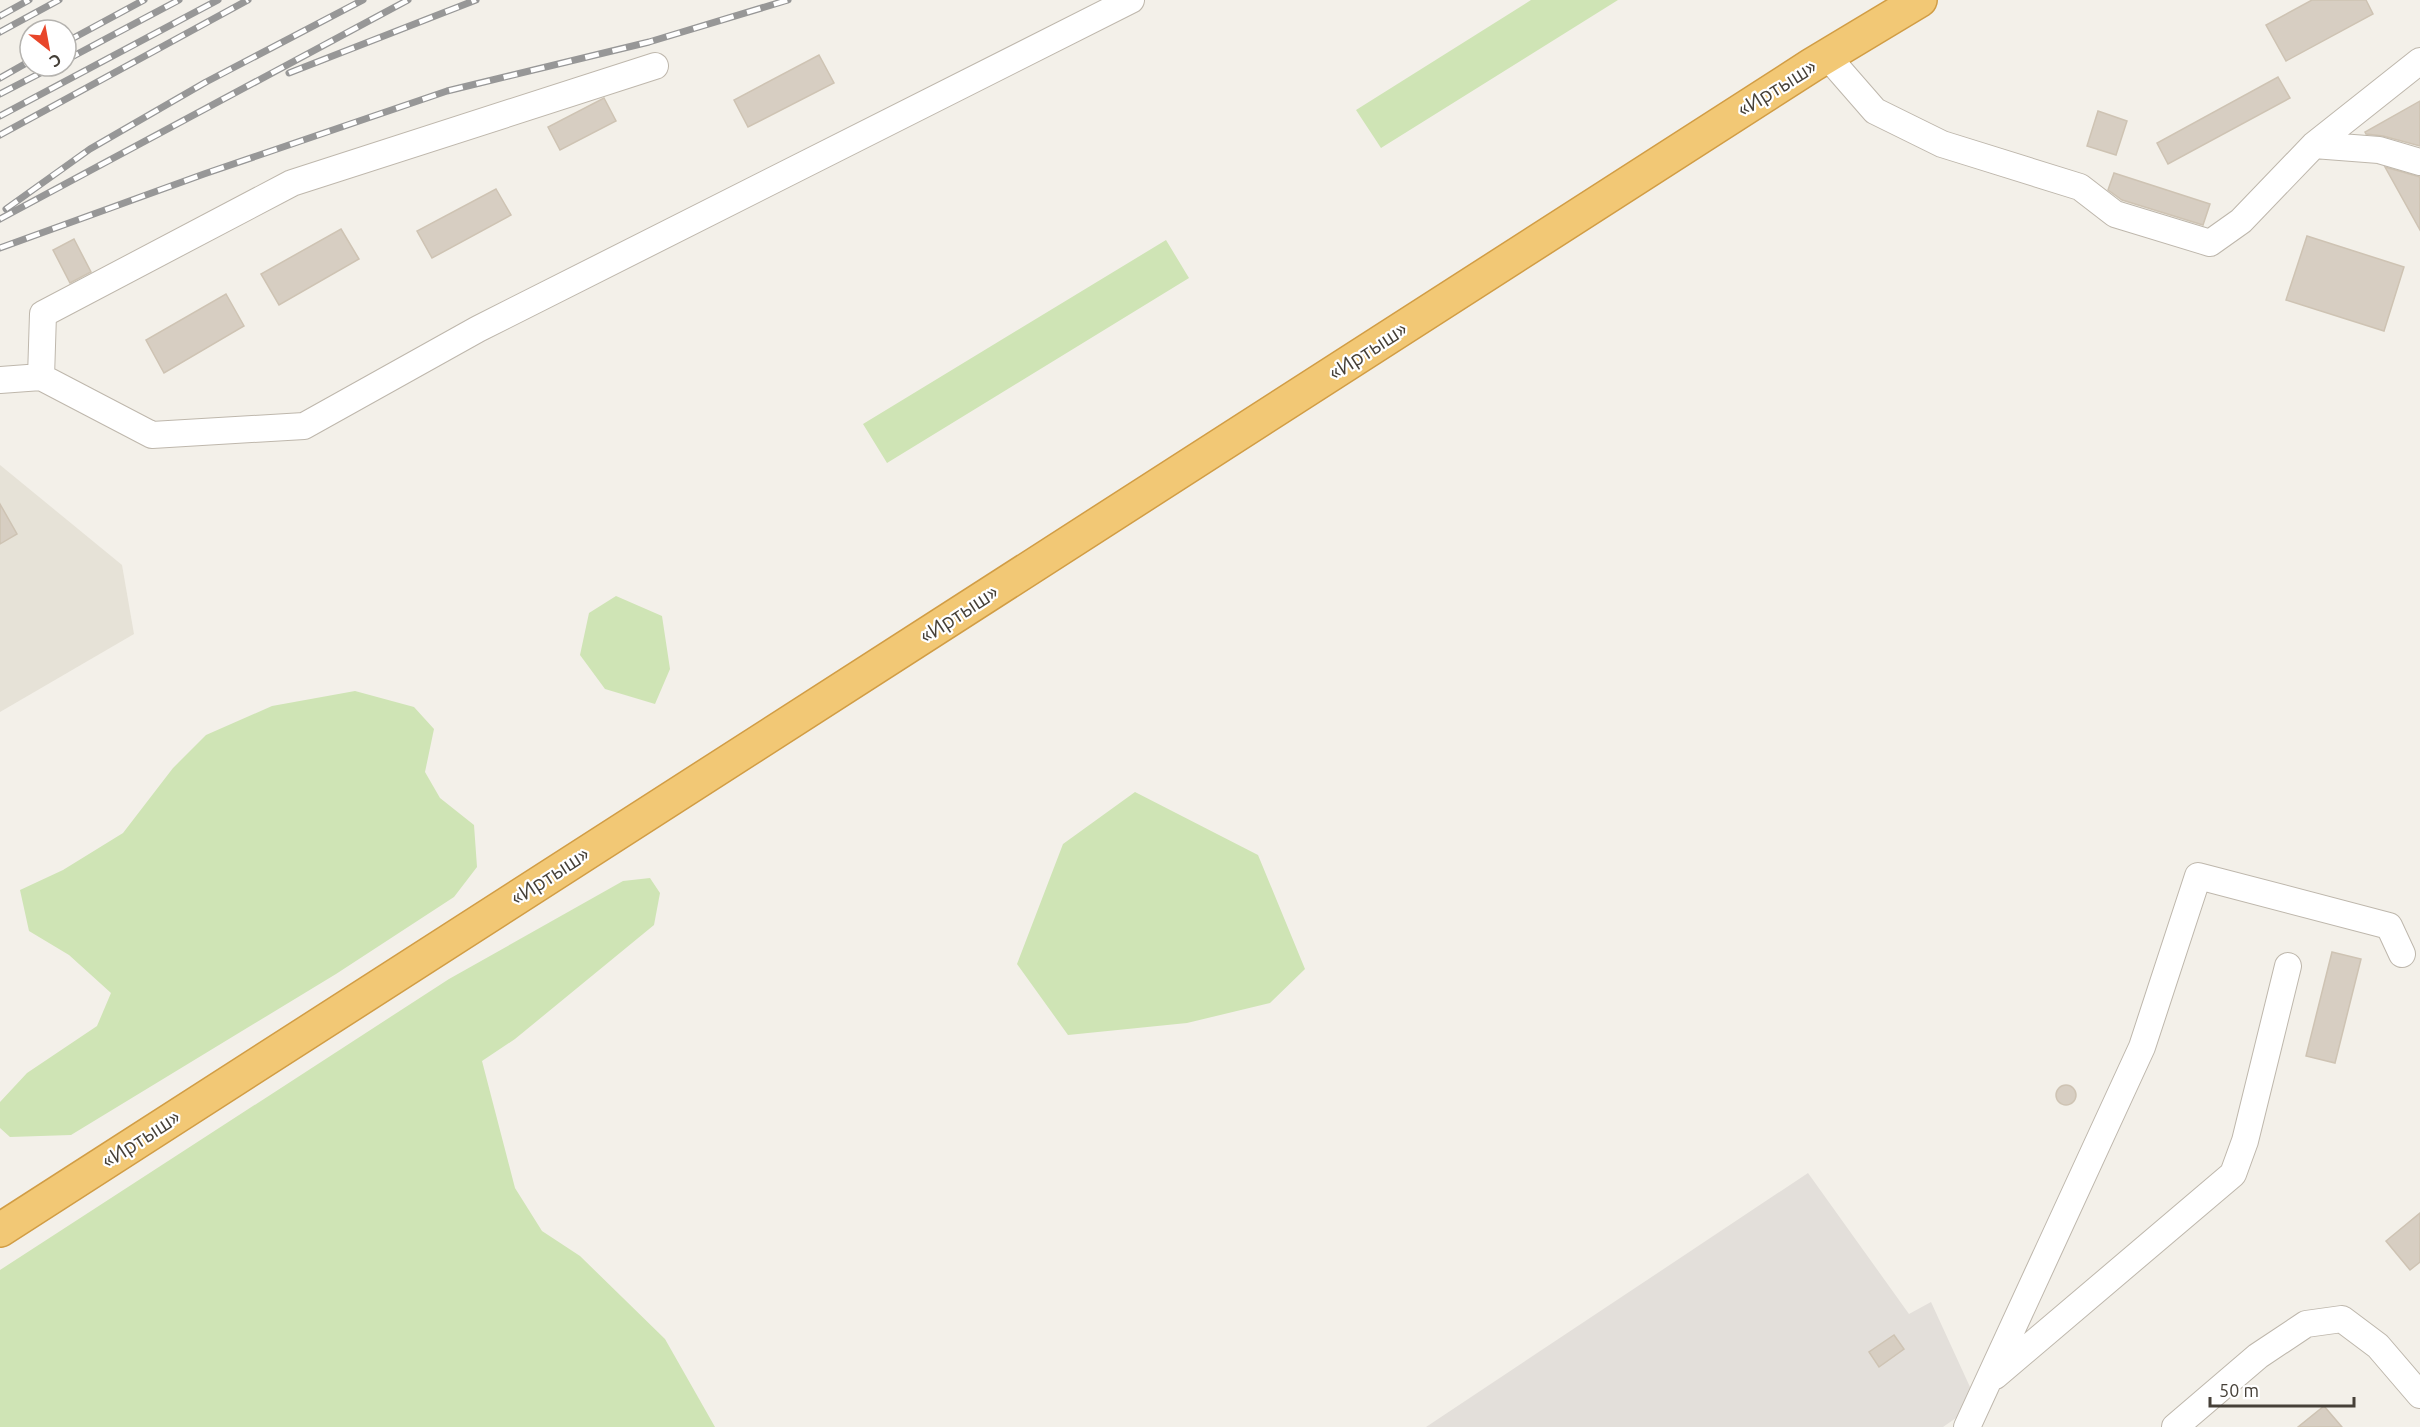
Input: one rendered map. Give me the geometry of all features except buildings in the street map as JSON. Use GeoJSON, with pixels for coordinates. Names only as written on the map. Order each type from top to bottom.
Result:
{"type":"FeatureCollection","features":[{"type":"Feature","properties":{"kind":"highway","name":"«Иртыш»"},"geometry":{"type":"LineString","coordinates":[[0,1230],[1827,56],[1920,0]]}},
{"type":"Feature","properties":{"kind":"lane"},"geometry":{"type":"LineString","coordinates":[[0,380],[41,377],[152,435],[304,426],[478,329],[1131,0]]}},
{"type":"Feature","properties":{"kind":"lane"},"geometry":{"type":"LineString","coordinates":[[1827,56],[1875,111],[1942,144],[2080,187],[2115,214],[2210,243],[2241,221],[2314,145],[2420,61]]}},
{"type":"Feature","properties":{"kind":"lane"},"geometry":{"type":"LineString","coordinates":[[41,377],[43,314],[292,183],[655,66]]}},
{"type":"Feature","properties":{"kind":"lane"},"geometry":{"type":"LineString","coordinates":[[2314,145],[2379,150],[2420,162]]}},
{"type":"Feature","properties":{"kind":"lane"},"geometry":{"type":"LineString","coordinates":[[1967,1427],[2142,1047],[2198,876],[2389,926],[2402,954]]}},
{"type":"Feature","properties":{"kind":"lane"},"geometry":{"type":"LineString","coordinates":[[1990,1381],[2233,1174],[2245,1141],[2288,966]]}},
{"type":"Feature","properties":{"kind":"lane"},"geometry":{"type":"LineString","coordinates":[[2175,1427],[2258,1356],[2306,1324],[2342,1319],[2378,1346],[2420,1395]]}},
{"type":"Feature","properties":{"kind":"shaded area"},"geometry":{"type":"Polygon","coordinates":[[[0,465],[122,565],[134,634],[0,712],[0,465]]]}},
{"type":"Feature","properties":{"kind":"shaded area"},"geometry":{"type":"Polygon","coordinates":[[[1808,1173],[1909,1314],[1931,1302],[1970,1387],[1969,1409],[1943,1427],[1426,1427],[1808,1173]]]}},
{"type":"Feature","properties":{"kind":"green space"},"geometry":{"type":"Polygon","coordinates":[[[1531,0],[1618,0],[1381,148],[1356,110],[1531,0]]]}},
{"type":"Feature","properties":{"kind":"green space"},"geometry":{"type":"Polygon","coordinates":[[[1166,240],[1189,278],[887,463],[863,424],[1166,240]]]}},
{"type":"Feature","properties":{"kind":"green space"},"geometry":{"type":"Polygon","coordinates":[[[616,596],[662,616],[670,669],[655,704],[605,689],[580,655],[589,613],[616,596]]]}},
{"type":"Feature","properties":{"kind":"green space"},"geometry":{"type":"Polygon","coordinates":[[[355,691],[414,707],[434,729],[425,772],[440,798],[474,825],[477,867],[454,897],[336,974],[71,1135],[10,1137],[0,1128],[0,1102],[27,1073],[97,1026],[111,993],[69,955],[29,931],[20,890],[63,870],[123,833],[173,768],[206,735],[272,706],[355,691]]]}},
{"type":"Feature","properties":{"kind":"green space"},"geometry":{"type":"Polygon","coordinates":[[[1135,792],[1258,855],[1305,969],[1270,1003],[1187,1023],[1068,1035],[1017,964],[1063,844],[1135,792]]]}},
{"type":"Feature","properties":{"kind":"green space"},"geometry":{"type":"Polygon","coordinates":[[[650,878],[660,893],[654,925],[515,1039],[482,1061],[515,1188],[542,1231],[580,1256],[665,1339],[715,1427],[0,1427],[0,1270],[449,979],[623,881],[650,878]]]}},
{"type":"Feature","properties":{"kind":"railway"},"geometry":{"type":"LineString","coordinates":[[0,16],[29,0]]}},
{"type":"Feature","properties":{"kind":"railway"},"geometry":{"type":"LineString","coordinates":[[0,32],[59,0]]}},
{"type":"Feature","properties":{"kind":"railway"},"geometry":{"type":"LineString","coordinates":[[78,36],[144,0]]}},
{"type":"Feature","properties":{"kind":"railway"},"geometry":{"type":"LineString","coordinates":[[78,54],[179,0]]}},
{"type":"Feature","properties":{"kind":"railway"},"geometry":{"type":"LineString","coordinates":[[0,116],[218,0]]}},
{"type":"Feature","properties":{"kind":"railway"},"geometry":{"type":"LineString","coordinates":[[0,135],[248,0]]}},
{"type":"Feature","properties":{"kind":"railway"},"geometry":{"type":"LineString","coordinates":[[6,209],[90,149],[206,82],[363,0]]}},
{"type":"Feature","properties":{"kind":"railway"},"geometry":{"type":"LineString","coordinates":[[0,219],[408,0]]}},
{"type":"Feature","properties":{"kind":"railway"},"geometry":{"type":"LineString","coordinates":[[289,73],[476,0]]}},
{"type":"Feature","properties":{"kind":"railway"},"geometry":{"type":"LineString","coordinates":[[0,248],[204,174],[447,91],[649,42],[788,0]]}},
{"type":"Feature","properties":{"kind":"railway"},"geometry":{"type":"LineString","coordinates":[[0,78],[18,68]]}},
{"type":"Feature","properties":{"kind":"railway"},"geometry":{"type":"LineString","coordinates":[[0,94],[31,78]]}}]}
